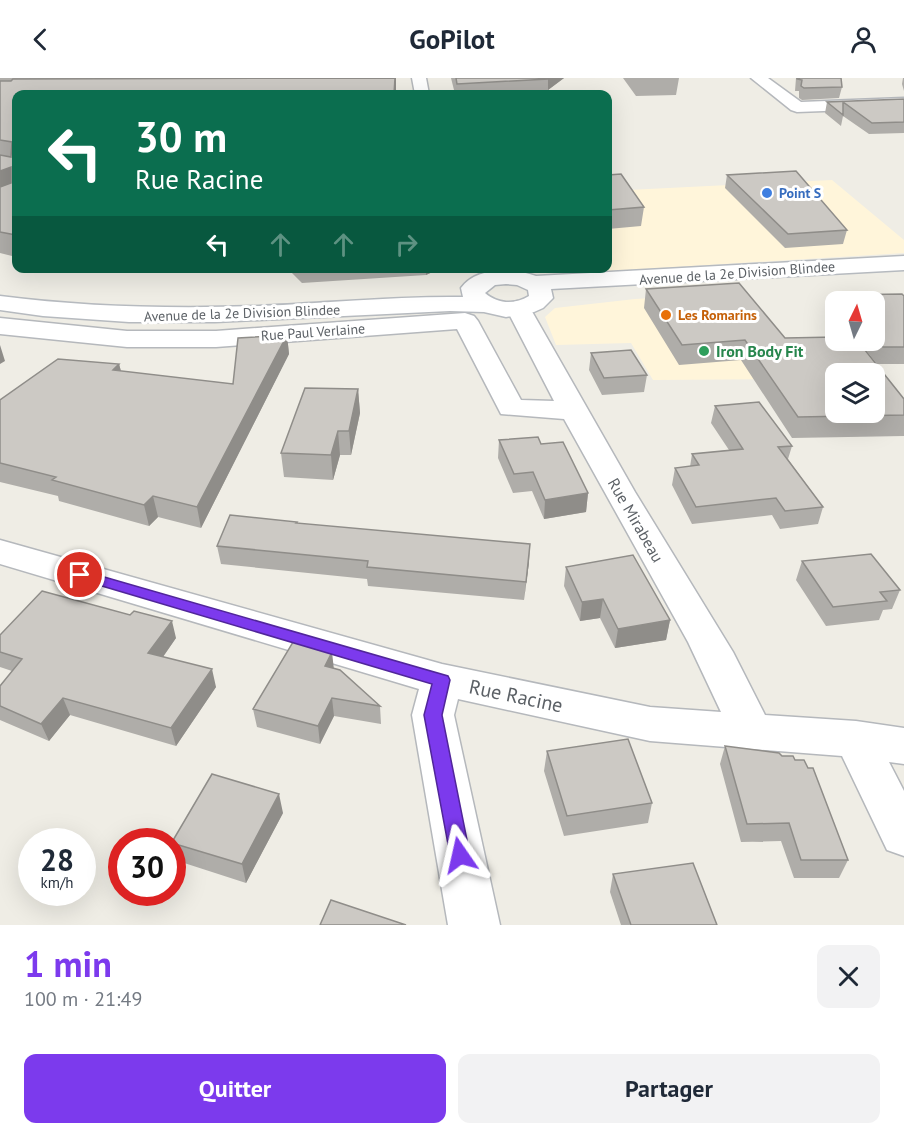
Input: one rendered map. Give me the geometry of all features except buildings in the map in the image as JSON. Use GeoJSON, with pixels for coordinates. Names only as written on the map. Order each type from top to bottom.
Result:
{"type":"FeatureCollection","features":[{"type":"Feature","properties":{"kind":"street"},"geometry":{"type":"LineString","coordinates":[[758,78],[796,107],[904,103]]}},
{"type":"Feature","properties":{"kind":"street"},"geometry":{"type":"LineString","coordinates":[[856,87],[858,105]]}},
{"type":"Feature","properties":{"kind":"street","name":"Avenue de la 2e Division Blindee"},"geometry":{"type":"LineString","coordinates":[[531,296],[904,263]]}},
{"type":"Feature","properties":{"kind":"street","name":"Avenue de la 2e Division Blindee"},"geometry":{"type":"LineString","coordinates":[[531,296],[904,272]]}},
{"type":"Feature","properties":{"kind":"street"},"geometry":{"type":"LineString","coordinates":[[497,273],[518,278],[531,296],[501,309],[479,296],[487,279],[497,273]]}},
{"type":"Feature","properties":{"kind":"street","name":"Avenue de la 2e Division Blindee"},"geometry":{"type":"LineString","coordinates":[[0,291],[52,301],[175,307],[479,296]]}},
{"type":"Feature","properties":{"kind":"street","name":"Avenue de la 2e Division Blindee"},"geometry":{"type":"LineString","coordinates":[[0,303],[77,314],[170,316],[410,306],[479,296]]}},
{"type":"Feature","properties":{"kind":"street","name":"Rue Mirabeau"},"geometry":{"type":"LineString","coordinates":[[531,296],[574,411],[654,553],[712,647],[742,708],[751,733]]}},
{"type":"Feature","properties":{"kind":"street","name":"Rue Paul Verlaine"},"geometry":{"type":"LineString","coordinates":[[0,326],[127,339],[216,339],[465,321],[511,408],[574,411]]}},
{"type":"Feature","properties":{"kind":"street","name":"Rue Racine"},"geometry":{"type":"LineString","coordinates":[[0,552],[442,680],[650,724],[856,739],[904,746]]}},
{"type":"Feature","properties":{"kind":"street"},"geometry":{"type":"LineString","coordinates":[[442,680],[433,715],[474,925]]}},
{"type":"Feature","properties":{"kind":"street"},"geometry":{"type":"LineString","coordinates":[[856,739],[895,822],[904,835]]}},
{"type":"Feature","properties":{"kind":"shaded area"},"geometry":{"type":"Polygon","coordinates":[[[832,180],[904,240],[904,253],[612,271],[612,191],[832,180]]]}},
{"type":"Feature","properties":{"kind":"shaded area"},"geometry":{"type":"Polygon","coordinates":[[[741,293],[799,379],[653,380],[631,343],[556,345],[545,317],[555,308],[635,299],[741,293]]]}},
{"type":"Feature","properties":{"kind":"place","name":"Point S"},"geometry":{"type":"Point","coordinates":[767,193]}},
{"type":"Feature","properties":{"kind":"place","name":"Les Romarins"},"geometry":{"type":"Point","coordinates":[666,315]}},
{"type":"Feature","properties":{"kind":"place","name":"Iron Body Fit"},"geometry":{"type":"Point","coordinates":[704,351]}},
{"type":"Feature","properties":{"kind":"route"},"geometry":{"type":"LineString","coordinates":[[80,575],[442,680],[433,715],[460,855]]}}]}
